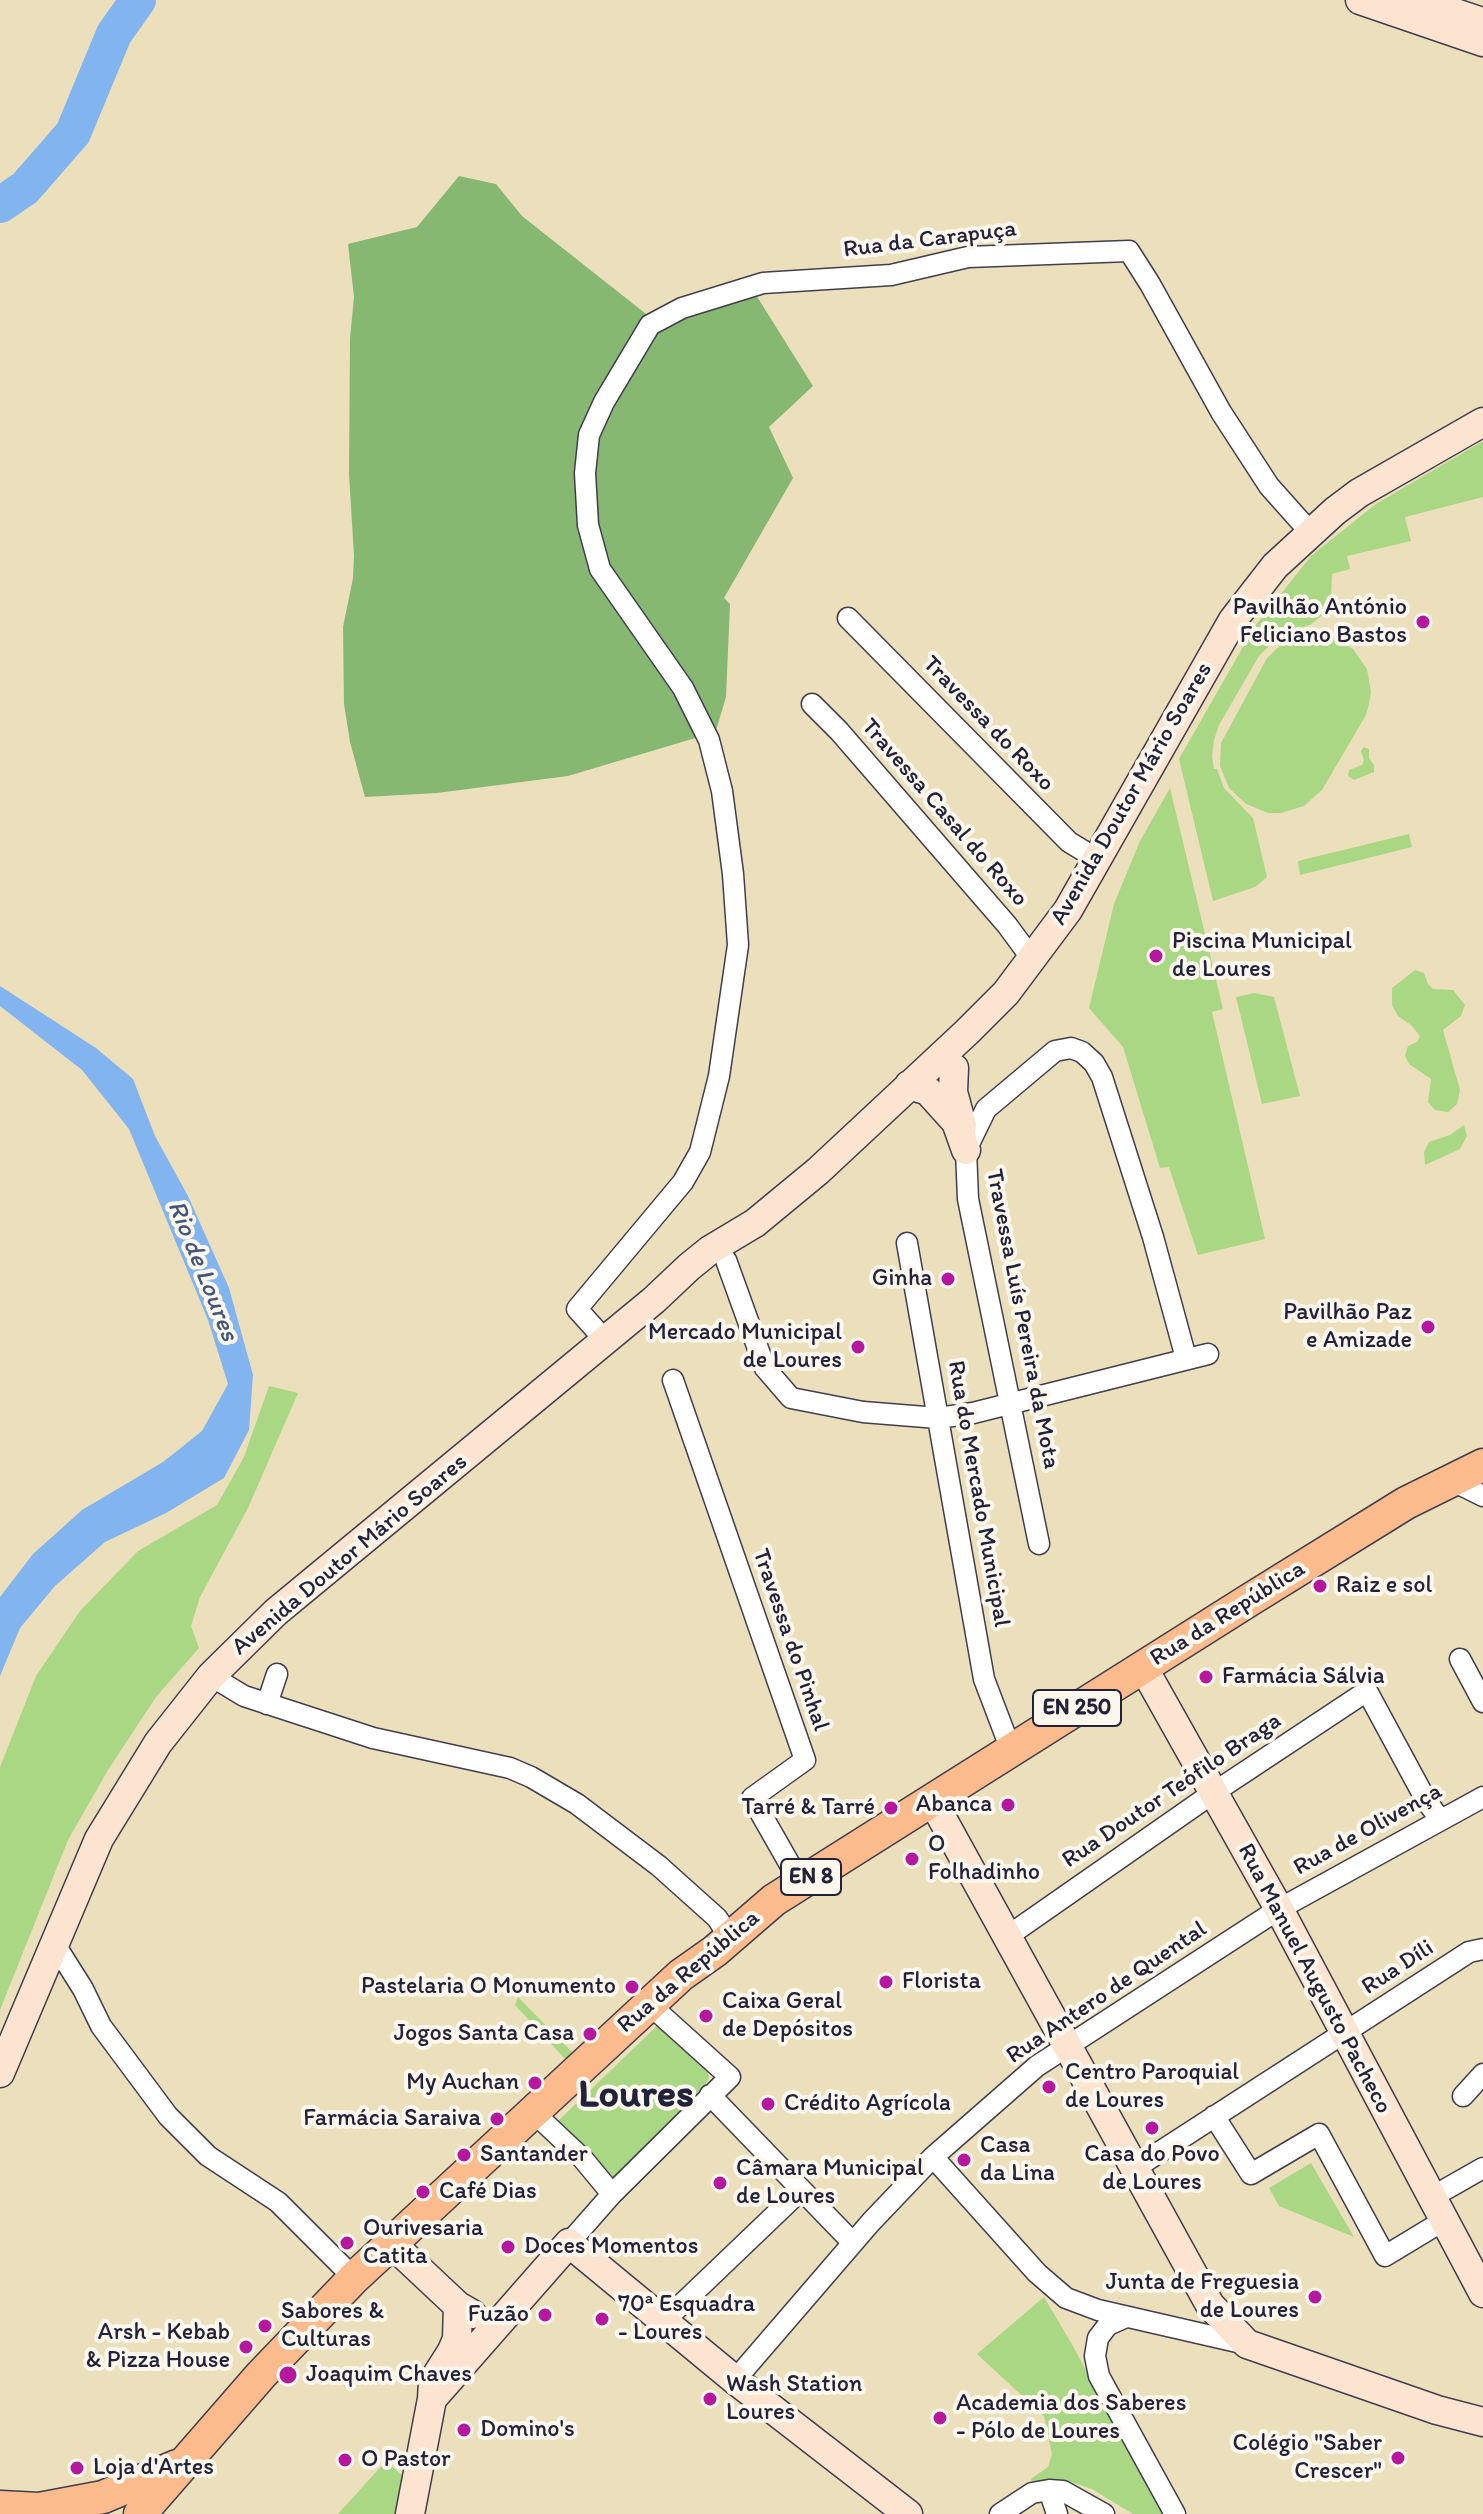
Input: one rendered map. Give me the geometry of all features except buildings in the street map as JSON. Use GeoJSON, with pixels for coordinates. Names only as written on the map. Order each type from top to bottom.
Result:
{"type":"FeatureCollection","features":[{"type":"Feature","properties":{"kind":"main road","name":"Rua da República"},"geometry":{"type":"LineString","coordinates":[[140,2514],[180,2465],[354,2278],[681,1975],[774,1900],[1406,1503],[1483,1465]]}},
{"type":"Feature","properties":{"kind":"main road","name":"Rua da República"},"geometry":{"type":"LineString","coordinates":[[0,2507],[39,2509],[103,2497],[180,2465]]}},
{"type":"Feature","properties":{"kind":"main road"},"geometry":{"type":"LineString","coordinates":[[0,2507],[8,2514]]}},
{"type":"Feature","properties":{"kind":"street"},"geometry":{"type":"LineString","coordinates":[[1360,0],[1408,19],[1483,42]]}},
{"type":"Feature","properties":{"kind":"street"},"geometry":{"type":"LineString","coordinates":[[1417,0],[1483,22]]}},
{"type":"Feature","properties":{"kind":"street","name":"Rua da Carapuça"},"geometry":{"type":"LineString","coordinates":[[605,1340],[577,1309],[683,1182],[700,1152],[719,1076],[738,945],[722,791],[709,740],[683,688],[600,569],[588,525],[585,473],[589,435],[604,402],[650,325],[682,308],[763,283],[891,275],[968,257],[1129,251],[1221,412],[1269,486],[1310,532]]}},
{"type":"Feature","properties":{"kind":"street","name":"Avenida Doutor Mário Soares"},"geometry":{"type":"LineString","coordinates":[[0,2073],[99,1839],[129,1786],[167,1731],[211,1676],[276,1612],[654,1300],[710,1250],[738,1240],[919,1088],[1006,993],[1068,910],[1233,620],[1275,566],[1347,502],[1394,471],[1483,422]]}},
{"type":"Feature","properties":{"kind":"street","name":"Travessa do Roxo"},"geometry":{"type":"LineString","coordinates":[[848,618],[1069,842],[1097,859]]}},
{"type":"Feature","properties":{"kind":"street","name":"Travessa Casal do Roxo"},"geometry":{"type":"LineString","coordinates":[[812,704],[1007,925],[1032,959]]}},
{"type":"Feature","properties":{"kind":"street","name":"Avenida Doutor Mário Soares"},"geometry":{"type":"LineString","coordinates":[[919,1088],[954,1068],[983,1038],[1006,993]]}},
{"type":"Feature","properties":{"kind":"street"},"geometry":{"type":"LineString","coordinates":[[956,1101],[986,1109],[1055,1051],[1071,1048],[1082,1052],[1094,1063],[1108,1092],[1186,1358]]}},
{"type":"Feature","properties":{"kind":"street"},"geometry":{"type":"LineString","coordinates":[[954,1068],[953,1092],[966,1150]]}},
{"type":"Feature","properties":{"kind":"street"},"geometry":{"type":"LineString","coordinates":[[919,1088],[956,1122],[966,1150]]}},
{"type":"Feature","properties":{"kind":"street","name":"Travessa Luís Pereira da Mota"},"geometry":{"type":"LineString","coordinates":[[986,1109],[966,1150],[968,1199],[1039,1544]]}},
{"type":"Feature","properties":{"kind":"street"},"geometry":{"type":"LineString","coordinates":[[738,1240],[765,1368],[791,1398],[863,1412],[938,1418],[973,1413],[1208,1354]]}},
{"type":"Feature","properties":{"kind":"street","name":"Rua do Mercado Municipal"},"geometry":{"type":"LineString","coordinates":[[907,1243],[984,1679],[1011,1750]]}},
{"type":"Feature","properties":{"kind":"street","name":"Travessa do Pinhal"},"geometry":{"type":"LineString","coordinates":[[673,1380],[805,1760],[752,1798],[801,1884]]}},
{"type":"Feature","properties":{"kind":"street"},"geometry":{"type":"LineString","coordinates":[[1445,1483],[1463,1486],[1483,1496]]}},
{"type":"Feature","properties":{"kind":"street"},"geometry":{"type":"LineString","coordinates":[[1460,1659],[1483,1702]]}},
{"type":"Feature","properties":{"kind":"street","name":"Rua Manuel Augusto Pacheco"},"geometry":{"type":"LineString","coordinates":[[1143,1667],[1279,1909],[1483,2293]]}},
{"type":"Feature","properties":{"kind":"street"},"geometry":{"type":"LineString","coordinates":[[267,1704],[277,1674]]}},
{"type":"Feature","properties":{"kind":"street"},"geometry":{"type":"LineString","coordinates":[[211,1676],[244,1696],[373,1738],[510,1768],[540,1781],[577,1804],[659,1866],[717,1918],[730,1938]]}},
{"type":"Feature","properties":{"kind":"street","name":"Rua Doutor Teófilo Braga"},"geometry":{"type":"LineString","coordinates":[[1008,1936],[1213,1793],[1367,1691],[1427,1802],[1440,1819]]}},
{"type":"Feature","properties":{"kind":"street","name":"Rua de Olivença"},"geometry":{"type":"LineString","coordinates":[[1279,1909],[1483,1797]]}},
{"type":"Feature","properties":{"kind":"street"},"geometry":{"type":"LineString","coordinates":[[932,1800],[1210,2305],[1247,2344]]}},
{"type":"Feature","properties":{"kind":"street","name":"Rua Antero de Quental"},"geometry":{"type":"LineString","coordinates":[[735,2380],[853,2243],[933,2157],[1031,2071],[1279,1909]]}},
{"type":"Feature","properties":{"kind":"street"},"geometry":{"type":"LineString","coordinates":[[54,1943],[83,1989],[101,2026],[146,2089],[177,2125],[208,2156],[278,2202],[354,2278]]}},
{"type":"Feature","properties":{"kind":"street","name":"Rua Díli"},"geometry":{"type":"LineString","coordinates":[[1135,2168],[1469,1952],[1483,1949]]}},
{"type":"Feature","properties":{"kind":"street"},"geometry":{"type":"LineString","coordinates":[[432,2399],[612,2194],[730,2077],[649,2004]]}},
{"type":"Feature","properties":{"kind":"street"},"geometry":{"type":"LineString","coordinates":[[1463,2096],[1483,2074]]}},
{"type":"Feature","properties":{"kind":"street"},"geometry":{"type":"LineString","coordinates":[[710,2095],[853,2243]]}},
{"type":"Feature","properties":{"kind":"street"},"geometry":{"type":"LineString","coordinates":[[532,2111],[583,2159],[612,2194]]}},
{"type":"Feature","properties":{"kind":"street"},"geometry":{"type":"LineString","coordinates":[[1214,2116],[1251,2174],[1319,2134],[1385,2256],[1445,2223]]}},
{"type":"Feature","properties":{"kind":"street"},"geometry":{"type":"LineString","coordinates":[[933,2157],[1037,2273],[1066,2298],[1098,2310],[1247,2344],[1422,2405],[1477,2416]]}},
{"type":"Feature","properties":{"kind":"street"},"geometry":{"type":"LineString","coordinates":[[1432,2197],[1483,2168]]}},
{"type":"Feature","properties":{"kind":"street"},"geometry":{"type":"LineString","coordinates":[[663,2322],[801,2190]]}},
{"type":"Feature","properties":{"kind":"street"},"geometry":{"type":"LineString","coordinates":[[569,2243],[735,2380],[908,2514]]}},
{"type":"Feature","properties":{"kind":"street"},"geometry":{"type":"LineString","coordinates":[[392,2244],[458,2306],[488,2317],[506,2312]]}},
{"type":"Feature","properties":{"kind":"street"},"geometry":{"type":"LineString","coordinates":[[415,2513],[433,2381],[457,2339],[458,2306]]}},
{"type":"Feature","properties":{"kind":"street"},"geometry":{"type":"LineString","coordinates":[[1126,2317],[1108,2325],[1098,2338],[1095,2356],[1099,2376],[1175,2514]]}},
{"type":"Feature","properties":{"kind":"street"},"geometry":{"type":"LineString","coordinates":[[1049,2490],[1057,2514]]}},
{"type":"Feature","properties":{"kind":"street"},"geometry":{"type":"LineString","coordinates":[[1000,2514],[1032,2493],[1049,2490],[1063,2491],[1104,2514]]}},
{"type":"Feature","properties":{"kind":"green space"},"geometry":{"type":"Polygon","coordinates":[[[459,176],[496,184],[522,216],[660,325],[756,295],[813,386],[769,427],[793,478],[724,598],[730,604],[726,697],[715,734],[568,776],[437,793],[365,797],[350,742],[344,704],[343,627],[354,556],[349,474],[350,338],[354,297],[348,244],[417,227],[459,176]]]}},
{"type":"Feature","properties":{"kind":"green space"},"geometry":{"type":"Polygon","coordinates":[[[1483,441],[1483,497],[1405,517],[1411,541],[1347,556],[1350,569],[1332,574],[1331,599],[1325,613],[1310,625],[1296,629],[1294,626],[1282,633],[1259,656],[1219,725],[1212,756],[1214,769],[1217,769],[1224,788],[1253,818],[1267,877],[1255,887],[1213,901],[1179,759],[1255,626],[1312,555],[1376,504],[1483,441]]]}},
{"type":"Feature","properties":{"kind":"green space"},"geometry":{"type":"Polygon","coordinates":[[[1308,634],[1332,637],[1353,649],[1367,669],[1371,692],[1369,704],[1366,715],[1322,790],[1304,806],[1281,813],[1268,813],[1246,804],[1229,788],[1220,766],[1221,743],[1267,658],[1285,641],[1308,634]]]}},
{"type":"Feature","properties":{"kind":"green space"},"geometry":{"type":"Polygon","coordinates":[[[1364,747],[1369,749],[1374,772],[1354,780],[1348,776],[1349,770],[1362,765],[1361,751],[1364,747]]]}},
{"type":"Feature","properties":{"kind":"green space","name":"Piscina Municipal de Loures"},"geometry":{"type":"Polygon","coordinates":[[[1170,788],[1223,1009],[1212,1012],[1265,1239],[1198,1255],[1169,1167],[1160,1168],[1123,1047],[1089,1008],[1114,904],[1140,841],[1170,788]]]}},
{"type":"Feature","properties":{"kind":"green space"},"geometry":{"type":"Polygon","coordinates":[[[1409,834],[1412,847],[1300,875],[1298,861],[1409,834]]]}},
{"type":"Feature","properties":{"kind":"green space"},"geometry":{"type":"Polygon","coordinates":[[[1415,970],[1424,973],[1433,989],[1453,990],[1465,1005],[1461,1016],[1443,1030],[1460,1090],[1457,1104],[1448,1112],[1435,1110],[1428,1102],[1431,1079],[1409,1064],[1405,1056],[1408,1046],[1417,1042],[1420,1036],[1398,1016],[1392,1005],[1392,988],[1415,970]]]}},
{"type":"Feature","properties":{"kind":"green space"},"geometry":{"type":"Polygon","coordinates":[[[1254,993],[1274,997],[1300,1096],[1262,1104],[1236,997],[1254,993]]]}},
{"type":"Feature","properties":{"kind":"green space"},"geometry":{"type":"Polygon","coordinates":[[[1464,1125],[1467,1136],[1460,1149],[1425,1165],[1424,1152],[1429,1142],[1450,1135],[1464,1125]]]}},
{"type":"Feature","properties":{"kind":"green space"},"geometry":{"type":"Polygon","coordinates":[[[269,1386],[298,1393],[248,1508],[200,1597],[191,1626],[199,1648],[156,1697],[108,1770],[68,1840],[0,2010],[0,1767],[36,1676],[80,1611],[138,1551],[217,1505],[244,1457],[269,1386]]]}},
{"type":"Feature","properties":{"kind":"green space"},"geometry":{"type":"Polygon","coordinates":[[[518,1997],[573,2053],[566,2060],[515,2005],[518,1997]]]}},
{"type":"Feature","properties":{"kind":"green space"},"geometry":{"type":"Polygon","coordinates":[[[659,2024],[707,2069],[709,2078],[617,2178],[611,2177],[557,2122],[659,2024]]]}},
{"type":"Feature","properties":{"kind":"green space"},"geometry":{"type":"Polygon","coordinates":[[[1311,2163],[1354,2237],[1279,2206],[1269,2188],[1311,2163]]]}},
{"type":"Feature","properties":{"kind":"green space"},"geometry":{"type":"Polygon","coordinates":[[[1044,2297],[1163,2514],[1133,2514],[1092,2489],[1068,2481],[1032,2481],[1048,2467],[1052,2454],[1044,2416],[977,2354],[1044,2297]]]}},
{"type":"Feature","properties":{"kind":"green space"},"geometry":{"type":"Polygon","coordinates":[[[386,2461],[404,2477],[395,2514],[338,2514],[386,2461]]]}},
{"type":"Feature","properties":{"kind":"water"},"geometry":{"type":"Polygon","coordinates":[[[0,986],[96,1048],[133,1079],[155,1136],[188,1196],[229,1288],[253,1375],[249,1430],[224,1478],[166,1513],[105,1542],[55,1586],[20,1628],[0,1676],[0,1597],[33,1554],[82,1510],[163,1462],[202,1431],[228,1384],[208,1320],[129,1129],[82,1070],[0,1006],[0,986]]]}},
{"type":"Feature","properties":{"kind":"waterway","name":"Rio de Loures"},"geometry":{"type":"LineString","coordinates":[[0,205],[25,188],[73,133],[114,34],[138,0]]}},
{"type":"Feature","properties":{"kind":"place","name":"Pavilhão António Feliciano Bastos"},"geometry":{"type":"Point","coordinates":[1423,622]}},
{"type":"Feature","properties":{"kind":"place","name":"Piscina Municipal de Loures"},"geometry":{"type":"Point","coordinates":[1156,956]}},
{"type":"Feature","properties":{"kind":"place","name":"Ginha"},"geometry":{"type":"Point","coordinates":[948,1279]}},
{"type":"Feature","properties":{"kind":"place","name":"Pavilhão Paz e Amizade"},"geometry":{"type":"Point","coordinates":[1428,1327]}},
{"type":"Feature","properties":{"kind":"place","name":"Mercado Municipal de Loures"},"geometry":{"type":"Point","coordinates":[858,1347]}},
{"type":"Feature","properties":{"kind":"place","name":"Raiz e sol"},"geometry":{"type":"Point","coordinates":[1320,1586]}},
{"type":"Feature","properties":{"kind":"place","name":"Farmácia Sálvia"},"geometry":{"type":"Point","coordinates":[1206,1677]}},
{"type":"Feature","properties":{"kind":"place","name":"Abanca"},"geometry":{"type":"Point","coordinates":[1008,1805]}},
{"type":"Feature","properties":{"kind":"place","name":"Tarré & Tarré"},"geometry":{"type":"Point","coordinates":[891,1808]}},
{"type":"Feature","properties":{"kind":"place","name":"O Folhadinho"},"geometry":{"type":"Point","coordinates":[912,1859]}},
{"type":"Feature","properties":{"kind":"place","name":"Florista"},"geometry":{"type":"Point","coordinates":[886,1982]}},
{"type":"Feature","properties":{"kind":"place","name":"Pastelaria O Monumento"},"geometry":{"type":"Point","coordinates":[632,1987]}},
{"type":"Feature","properties":{"kind":"place","name":"Caixa Geral de Depósitos"},"geometry":{"type":"Point","coordinates":[706,2016]}},
{"type":"Feature","properties":{"kind":"place","name":"Jogos Santa Casa"},"geometry":{"type":"Point","coordinates":[590,2034]}},
{"type":"Feature","properties":{"kind":"place","name":"My Auchan"},"geometry":{"type":"Point","coordinates":[535,2083]}},
{"type":"Feature","properties":{"kind":"place","name":"Centro Paroquial de Loures"},"geometry":{"type":"Point","coordinates":[1049,2087]}},
{"type":"Feature","properties":{"kind":"place","name":"Crédito Agrícola"},"geometry":{"type":"Point","coordinates":[768,2104]}},
{"type":"Feature","properties":{"kind":"place","name":"Farmácia Saraiva"},"geometry":{"type":"Point","coordinates":[497,2119]}},
{"type":"Feature","properties":{"kind":"place","name":"Casa do Povo de Loures"},"geometry":{"type":"Point","coordinates":[1152,2128]}},
{"type":"Feature","properties":{"kind":"place","name":"Santander"},"geometry":{"type":"Point","coordinates":[464,2155]}},
{"type":"Feature","properties":{"kind":"place","name":"Casa da Lina"},"geometry":{"type":"Point","coordinates":[964,2160]}},
{"type":"Feature","properties":{"kind":"place","name":"Câmara Municipal de Loures"},"geometry":{"type":"Point","coordinates":[720,2183]}},
{"type":"Feature","properties":{"kind":"place","name":"Café Dias"},"geometry":{"type":"Point","coordinates":[423,2192]}},
{"type":"Feature","properties":{"kind":"place","name":"Ourivesaria Catita"},"geometry":{"type":"Point","coordinates":[347,2243]}},
{"type":"Feature","properties":{"kind":"place","name":"Doces Momentos"},"geometry":{"type":"Point","coordinates":[508,2247]}},
{"type":"Feature","properties":{"kind":"place","name":"Junta de Freguesia de Loures"},"geometry":{"type":"Point","coordinates":[1315,2297]}},
{"type":"Feature","properties":{"kind":"place","name":"Fuzão"},"geometry":{"type":"Point","coordinates":[545,2315]}},
{"type":"Feature","properties":{"kind":"place","name":"70ª Esquadra - Loures"},"geometry":{"type":"Point","coordinates":[602,2319]}},
{"type":"Feature","properties":{"kind":"place","name":"Sabores & Culturas"},"geometry":{"type":"Point","coordinates":[265,2326]}},
{"type":"Feature","properties":{"kind":"place","name":"Arsh - Kebab & Pizza House"},"geometry":{"type":"Point","coordinates":[246,2347]}},
{"type":"Feature","properties":{"kind":"place","name":"Joaquim Chaves"},"geometry":{"type":"Point","coordinates":[288,2375]}},
{"type":"Feature","properties":{"kind":"place","name":"Wash Station Loures"},"geometry":{"type":"Point","coordinates":[710,2399]}},
{"type":"Feature","properties":{"kind":"place","name":"Academia dos Saberes - Pólo de Loures"},"geometry":{"type":"Point","coordinates":[940,2418]}},
{"type":"Feature","properties":{"kind":"place","name":"Domino's"},"geometry":{"type":"Point","coordinates":[464,2430]}},
{"type":"Feature","properties":{"kind":"place","name":"Colégio \"Saber Crescer\""},"geometry":{"type":"Point","coordinates":[1398,2458]}},
{"type":"Feature","properties":{"kind":"place","name":"O Pastor"},"geometry":{"type":"Point","coordinates":[345,2460]}},
{"type":"Feature","properties":{"kind":"place","name":"Loja d'Artes"},"geometry":{"type":"Point","coordinates":[77,2468]}},
{"type":"Feature","properties":{"kind":"district","name":"Loures"},"geometry":{"type":"Point","coordinates":[636,2096]}}]}
